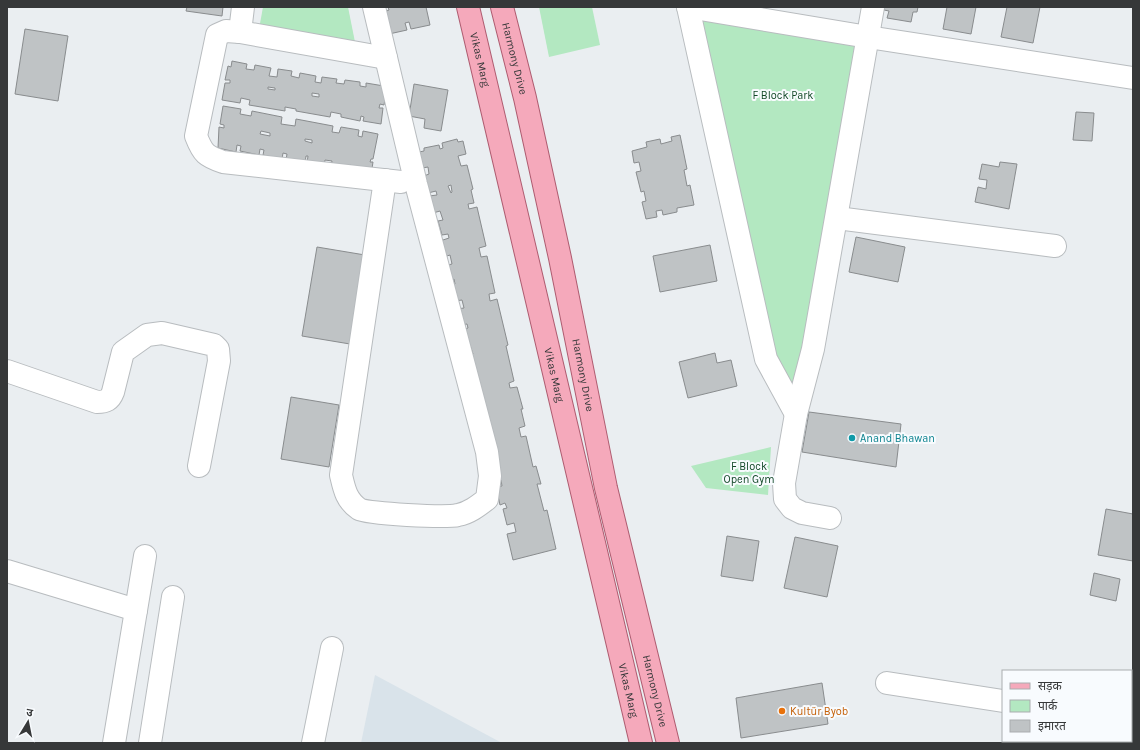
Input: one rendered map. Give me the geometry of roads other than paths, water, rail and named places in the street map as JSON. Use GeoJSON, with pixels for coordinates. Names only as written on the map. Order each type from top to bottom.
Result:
{"type":"FeatureCollection","features":[{"type":"Feature","properties":{"kind":"main road","name":"Vikas Marg"},"geometry":{"type":"LineString","coordinates":[[468,7],[641,743]]}},
{"type":"Feature","properties":{"kind":"main road","name":"Harmony Drive"},"geometry":{"type":"LineString","coordinates":[[502,7],[525,98],[558,250],[606,488],[668,743]]}},
{"type":"Feature","properties":{"kind":"street"},"geometry":{"type":"LineString","coordinates":[[240,32],[243,7]]}},
{"type":"Feature","properties":{"kind":"street"},"geometry":{"type":"LineString","coordinates":[[374,7],[416,184],[487,452],[490,476],[487,499],[473,510],[457,515],[376,513],[360,509],[345,494],[341,474],[385,180]]}},
{"type":"Feature","properties":{"kind":"street"},"geometry":{"type":"LineString","coordinates":[[796,414],[766,360],[688,7],[868,37],[1133,78]]}},
{"type":"Feature","properties":{"kind":"street"},"geometry":{"type":"LineString","coordinates":[[830,518],[802,513],[792,508],[785,499],[784,483],[796,414],[813,349],[873,7]]}},
{"type":"Feature","properties":{"kind":"street"},"geometry":{"type":"LineString","coordinates":[[386,58],[240,32],[226,31],[217,35],[196,136],[201,148],[208,157],[224,162],[416,184]]}},
{"type":"Feature","properties":{"kind":"street"},"geometry":{"type":"LineString","coordinates":[[837,218],[1055,246]]}},
{"type":"Feature","properties":{"kind":"street"},"geometry":{"type":"LineString","coordinates":[[7,371],[97,402],[104,402],[111,397],[123,352],[147,335],[162,333],[214,345],[218,349],[220,355],[199,466]]}},
{"type":"Feature","properties":{"kind":"street"},"geometry":{"type":"LineString","coordinates":[[114,743],[145,556]]}},
{"type":"Feature","properties":{"kind":"street"},"geometry":{"type":"LineString","coordinates":[[7,571],[136,610]]}},
{"type":"Feature","properties":{"kind":"street"},"geometry":{"type":"LineString","coordinates":[[150,743],[173,597]]}},
{"type":"Feature","properties":{"kind":"street"},"geometry":{"type":"LineString","coordinates":[[314,743],[332,648]]}},
{"type":"Feature","properties":{"kind":"street"},"geometry":{"type":"LineString","coordinates":[[887,683],[1002,701]]}},
{"type":"Feature","properties":{"kind":"place","name":"Anand Bhawan"},"geometry":{"type":"Point","coordinates":[852,438]}},
{"type":"Feature","properties":{"kind":"place","name":"Kultür Byob"},"geometry":{"type":"Point","coordinates":[782,711]}},
{"type":"Feature","properties":{"kind":"park label","name":"F Block Park"},"geometry":{"type":"Point","coordinates":[783,95]}},
{"type":"Feature","properties":{"kind":"park label","name":"F Block Open Gym"},"geometry":{"type":"Point","coordinates":[749,472]}}]}
